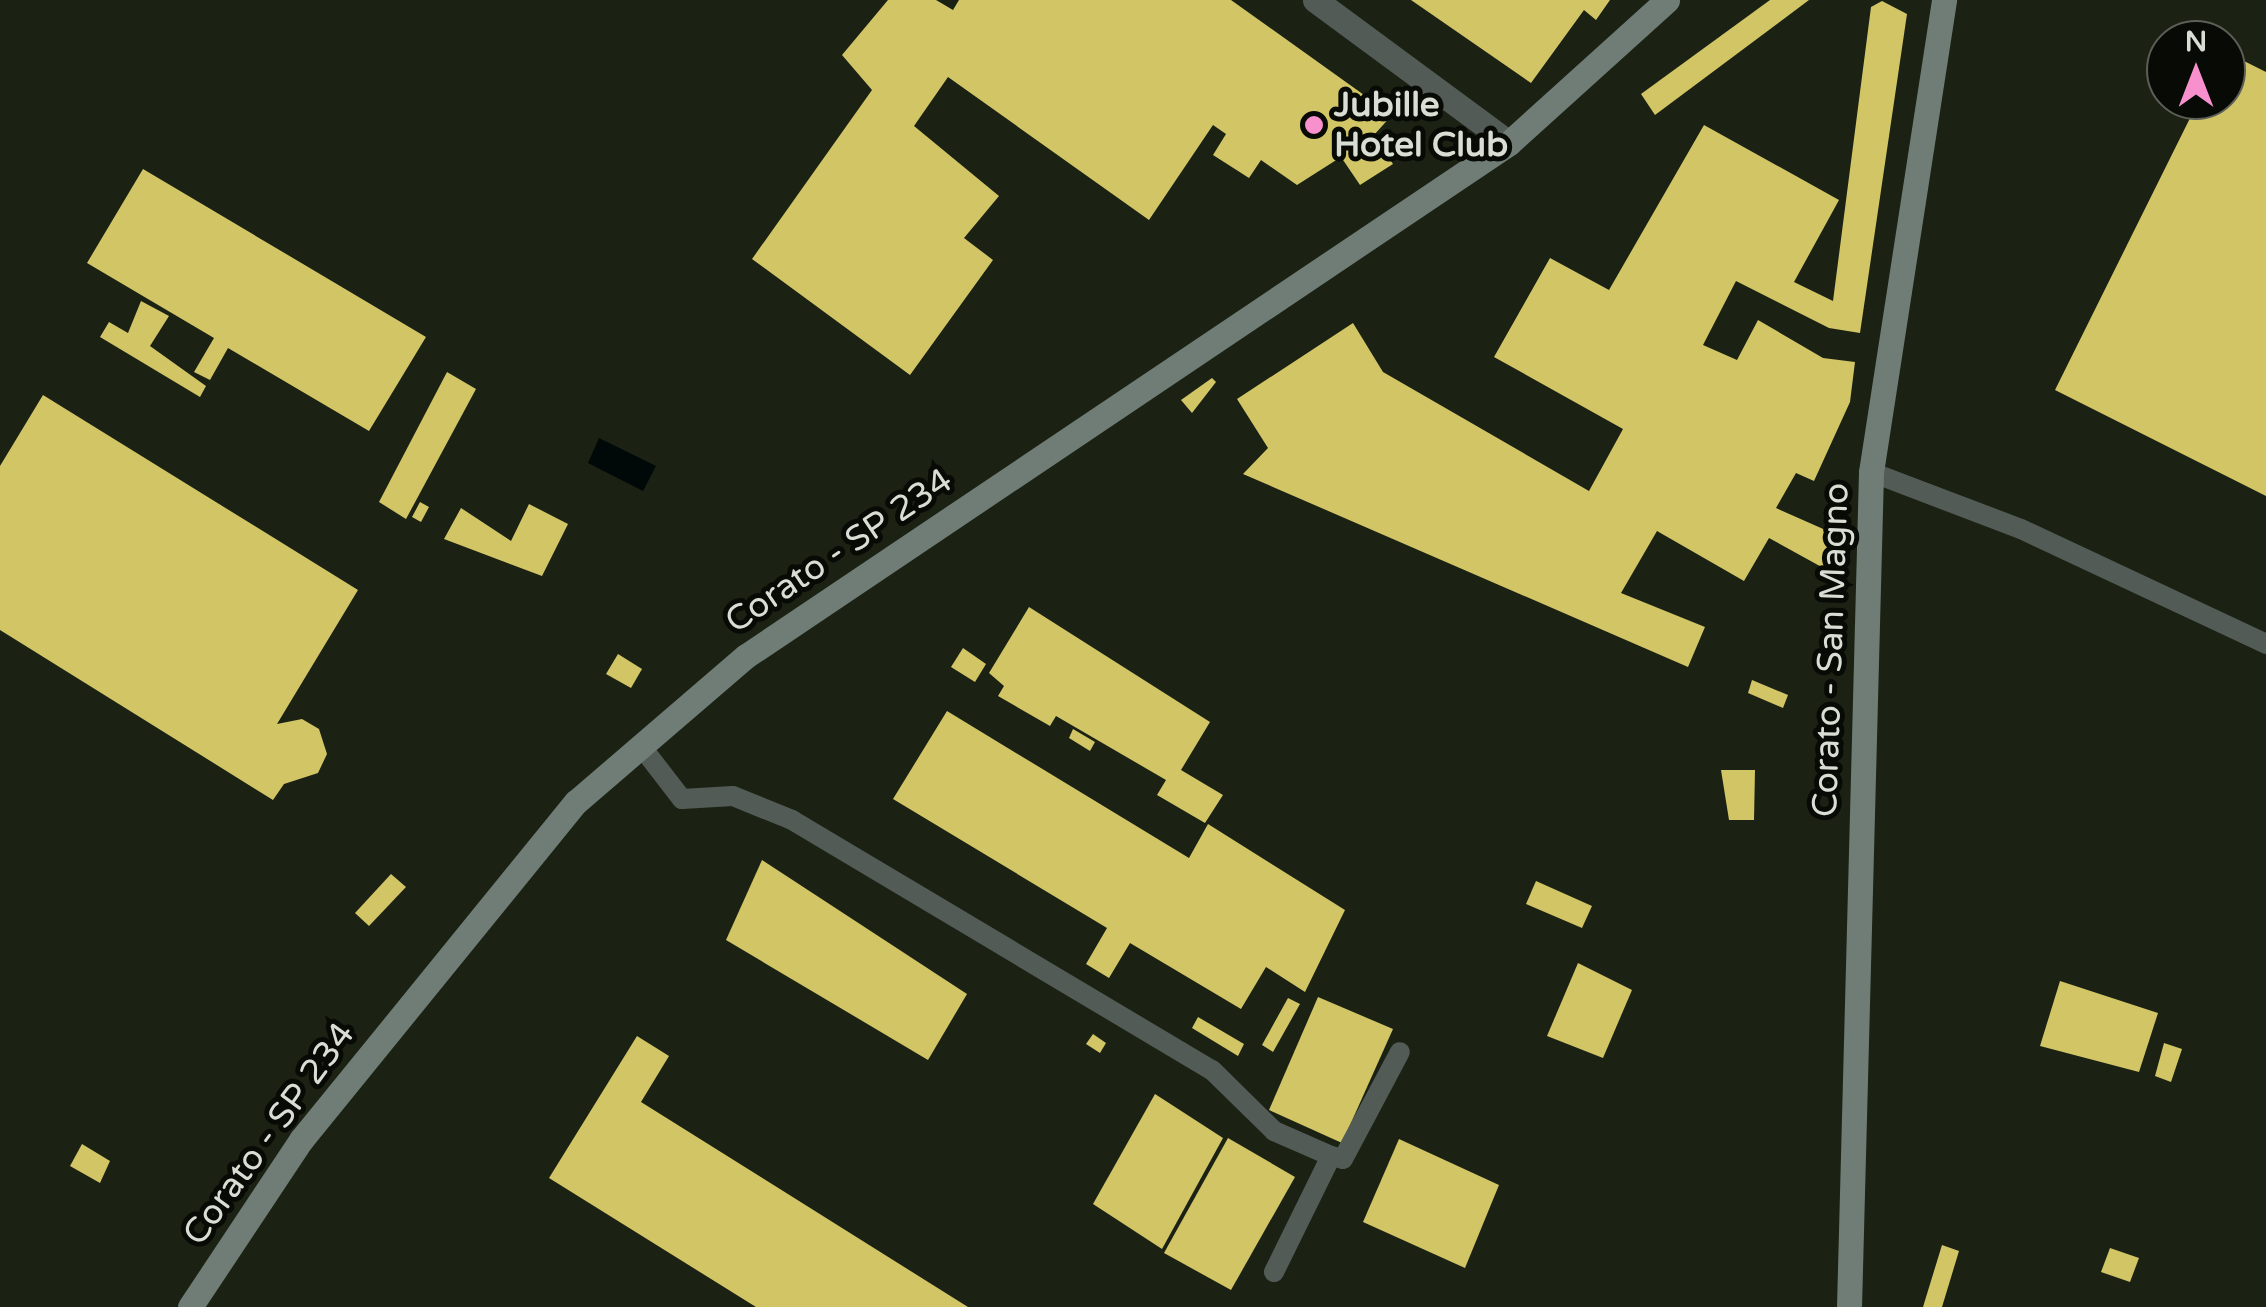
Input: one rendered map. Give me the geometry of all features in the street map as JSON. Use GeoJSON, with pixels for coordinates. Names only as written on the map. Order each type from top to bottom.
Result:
{"type":"FeatureCollection","features":[{"type":"Feature","properties":{"kind":"main road","name":"Corato - SP 234"},"geometry":{"type":"LineString","coordinates":[[190,1307],[301,1140],[440,960],[576,802],[746,656],[1509,143],[1667,0]]}},
{"type":"Feature","properties":{"kind":"main road","name":"Corato - San Magno"},"geometry":{"type":"LineString","coordinates":[[1849,1307],[1871,472],[1944,0]]}},
{"type":"Feature","properties":{"kind":"street"},"geometry":{"type":"LineString","coordinates":[[1315,0],[1509,143]]}},
{"type":"Feature","properties":{"kind":"lane"},"geometry":{"type":"LineString","coordinates":[[1871,472],[2266,644]]}},
{"type":"Feature","properties":{"kind":"lane"},"geometry":{"type":"LineString","coordinates":[[641,746],[682,799],[732,796],[792,820],[1212,1070],[1274,1131],[1332,1156],[1343,1159],[1400,1052]]}},
{"type":"Feature","properties":{"kind":"lane"},"geometry":{"type":"LineString","coordinates":[[1274,1272],[1332,1156]]}},
{"type":"Feature","properties":{"kind":"shaded area"},"geometry":{"type":"Polygon","coordinates":[[[599,438],[656,466],[643,491],[588,463],[599,438]]]}},
{"type":"Feature","properties":{"kind":"building"},"geometry":{"type":"Polygon","coordinates":[[[888,0],[936,0],[953,10],[959,0],[1231,0],[1392,115],[1374,135],[1393,164],[1360,185],[1341,157],[1297,185],[1261,160],[1249,178],[1213,155],[1226,134],[1213,125],[1149,220],[948,77],[914,126],[999,196],[964,238],[993,260],[910,375],[752,259],[872,90],[842,55],[888,0]]]}},
{"type":"Feature","properties":{"kind":"building"},"geometry":{"type":"Polygon","coordinates":[[[1411,0],[1610,0],[1596,20],[1584,10],[1531,83],[1411,0]]]}},
{"type":"Feature","properties":{"kind":"building"},"geometry":{"type":"Polygon","coordinates":[[[1770,0],[1809,0],[1655,115],[1641,94],[1770,0]]]}},
{"type":"Feature","properties":{"kind":"building"},"geometry":{"type":"Polygon","coordinates":[[[1882,1],[1907,14],[1860,333],[1829,328],[1736,281],[1703,345],[1737,360],[1758,320],[1823,358],[1855,362],[1850,402],[1814,481],[1796,473],[1776,508],[1830,532],[1827,570],[1769,538],[1744,581],[1657,531],[1621,593],[1705,627],[1688,667],[1243,474],[1268,448],[1237,399],[1353,323],[1383,372],[1589,491],[1623,429],[1494,357],[1550,258],[1609,290],[1704,125],[1839,200],[1794,282],[1833,301],[1871,7],[1882,1]]]}},
{"type":"Feature","properties":{"kind":"building"},"geometry":{"type":"Polygon","coordinates":[[[2246,62],[2266,72],[2266,496],[2055,390],[2189,120],[2246,120],[2246,62]]]}},
{"type":"Feature","properties":{"kind":"building"},"geometry":{"type":"Polygon","coordinates":[[[143,169],[426,337],[369,431],[228,348],[210,380],[194,372],[214,338],[87,263],[143,169]]]}},
{"type":"Feature","properties":{"kind":"building"},"geometry":{"type":"Polygon","coordinates":[[[141,301],[169,316],[150,346],[206,386],[200,397],[100,337],[109,322],[128,333],[141,301]]]}},
{"type":"Feature","properties":{"kind":"building"},"geometry":{"type":"Polygon","coordinates":[[[447,372],[476,389],[406,519],[379,502],[447,372]]]}},
{"type":"Feature","properties":{"kind":"building"},"geometry":{"type":"Polygon","coordinates":[[[1212,378],[1216,382],[1192,413],[1181,400],[1212,378]]]}},
{"type":"Feature","properties":{"kind":"building"},"geometry":{"type":"Polygon","coordinates":[[[43,395],[358,590],[277,724],[302,719],[319,729],[327,754],[318,773],[284,784],[273,800],[0,630],[0,466],[43,395]]]}},
{"type":"Feature","properties":{"kind":"building"},"geometry":{"type":"Polygon","coordinates":[[[420,502],[429,507],[421,522],[412,517],[420,502]]]}},
{"type":"Feature","properties":{"kind":"building"},"geometry":{"type":"Polygon","coordinates":[[[529,504],[568,524],[542,576],[444,539],[461,508],[511,541],[529,504]]]}},
{"type":"Feature","properties":{"kind":"building"},"geometry":{"type":"Polygon","coordinates":[[[1029,607],[1210,722],[1181,770],[1223,795],[1205,823],[1157,795],[1166,780],[1056,716],[1050,726],[998,696],[1004,686],[989,673],[1029,607]]]}},
{"type":"Feature","properties":{"kind":"building"},"geometry":{"type":"Polygon","coordinates":[[[963,648],[986,664],[975,682],[951,667],[963,648]]]}},
{"type":"Feature","properties":{"kind":"building"},"geometry":{"type":"Polygon","coordinates":[[[618,654],[642,669],[631,688],[606,674],[618,654]]]}},
{"type":"Feature","properties":{"kind":"building"},"geometry":{"type":"Polygon","coordinates":[[[1752,680],[1788,695],[1783,708],[1748,693],[1752,680]]]}},
{"type":"Feature","properties":{"kind":"building"},"geometry":{"type":"Polygon","coordinates":[[[947,711],[1189,858],[1208,824],[1345,910],[1305,992],[1266,967],[1241,1009],[1130,943],[1109,978],[1086,964],[1107,928],[893,799],[947,711]]]}},
{"type":"Feature","properties":{"kind":"building"},"geometry":{"type":"Polygon","coordinates":[[[1073,729],[1095,742],[1090,751],[1069,738],[1073,729]]]}},
{"type":"Feature","properties":{"kind":"building"},"geometry":{"type":"Polygon","coordinates":[[[1721,770],[1755,770],[1754,820],[1729,820],[1721,770]]]}},
{"type":"Feature","properties":{"kind":"building"},"geometry":{"type":"Polygon","coordinates":[[[762,860],[967,994],[928,1060],[726,940],[762,860]]]}},
{"type":"Feature","properties":{"kind":"building"},"geometry":{"type":"Polygon","coordinates":[[[391,874],[406,887],[369,926],[355,913],[391,874]]]}},
{"type":"Feature","properties":{"kind":"building"},"geometry":{"type":"Polygon","coordinates":[[[1536,881],[1592,906],[1582,928],[1526,904],[1536,881]]]}},
{"type":"Feature","properties":{"kind":"building"},"geometry":{"type":"Polygon","coordinates":[[[1578,963],[1632,990],[1603,1058],[1547,1036],[1578,963]]]}},
{"type":"Feature","properties":{"kind":"building"},"geometry":{"type":"Polygon","coordinates":[[[2060,981],[2158,1013],[2139,1072],[2040,1046],[2060,981]]]}},
{"type":"Feature","properties":{"kind":"building"},"geometry":{"type":"Polygon","coordinates":[[[1318,997],[1393,1029],[1342,1143],[1269,1110],[1318,997]]]}},
{"type":"Feature","properties":{"kind":"building"},"geometry":{"type":"Polygon","coordinates":[[[1288,998],[1300,1004],[1273,1052],[1262,1045],[1288,998]]]}},
{"type":"Feature","properties":{"kind":"building"},"geometry":{"type":"Polygon","coordinates":[[[1198,1017],[1244,1044],[1238,1056],[1192,1028],[1198,1017]]]}},
{"type":"Feature","properties":{"kind":"building"},"geometry":{"type":"Polygon","coordinates":[[[1093,1034],[1106,1043],[1100,1053],[1086,1044],[1093,1034]]]}},
{"type":"Feature","properties":{"kind":"building"},"geometry":{"type":"Polygon","coordinates":[[[637,1036],[669,1056],[641,1102],[968,1307],[756,1307],[549,1178],[637,1036]]]}},
{"type":"Feature","properties":{"kind":"building"},"geometry":{"type":"Polygon","coordinates":[[[2164,1043],[2182,1049],[2171,1082],[2155,1076],[2164,1043]]]}},
{"type":"Feature","properties":{"kind":"building"},"geometry":{"type":"Polygon","coordinates":[[[1155,1094],[1223,1138],[1162,1249],[1093,1204],[1155,1094]]]}},
{"type":"Feature","properties":{"kind":"building"},"geometry":{"type":"Polygon","coordinates":[[[1228,1138],[1295,1177],[1231,1290],[1164,1253],[1228,1138]]]}},
{"type":"Feature","properties":{"kind":"building"},"geometry":{"type":"Polygon","coordinates":[[[1399,1139],[1499,1185],[1465,1268],[1363,1222],[1399,1139]]]}},
{"type":"Feature","properties":{"kind":"building"},"geometry":{"type":"Polygon","coordinates":[[[82,1144],[110,1161],[100,1183],[70,1166],[82,1144]]]}},
{"type":"Feature","properties":{"kind":"building"},"geometry":{"type":"Polygon","coordinates":[[[1942,1245],[1959,1251],[1942,1307],[1923,1307],[1942,1245]]]}},
{"type":"Feature","properties":{"kind":"building"},"geometry":{"type":"Polygon","coordinates":[[[2110,1248],[2139,1258],[2130,1282],[2101,1272],[2110,1248]]]}},
{"type":"Feature","properties":{"kind":"place","name":"Jubille Hotel Club"},"geometry":{"type":"Point","coordinates":[1314,125]}}]}
